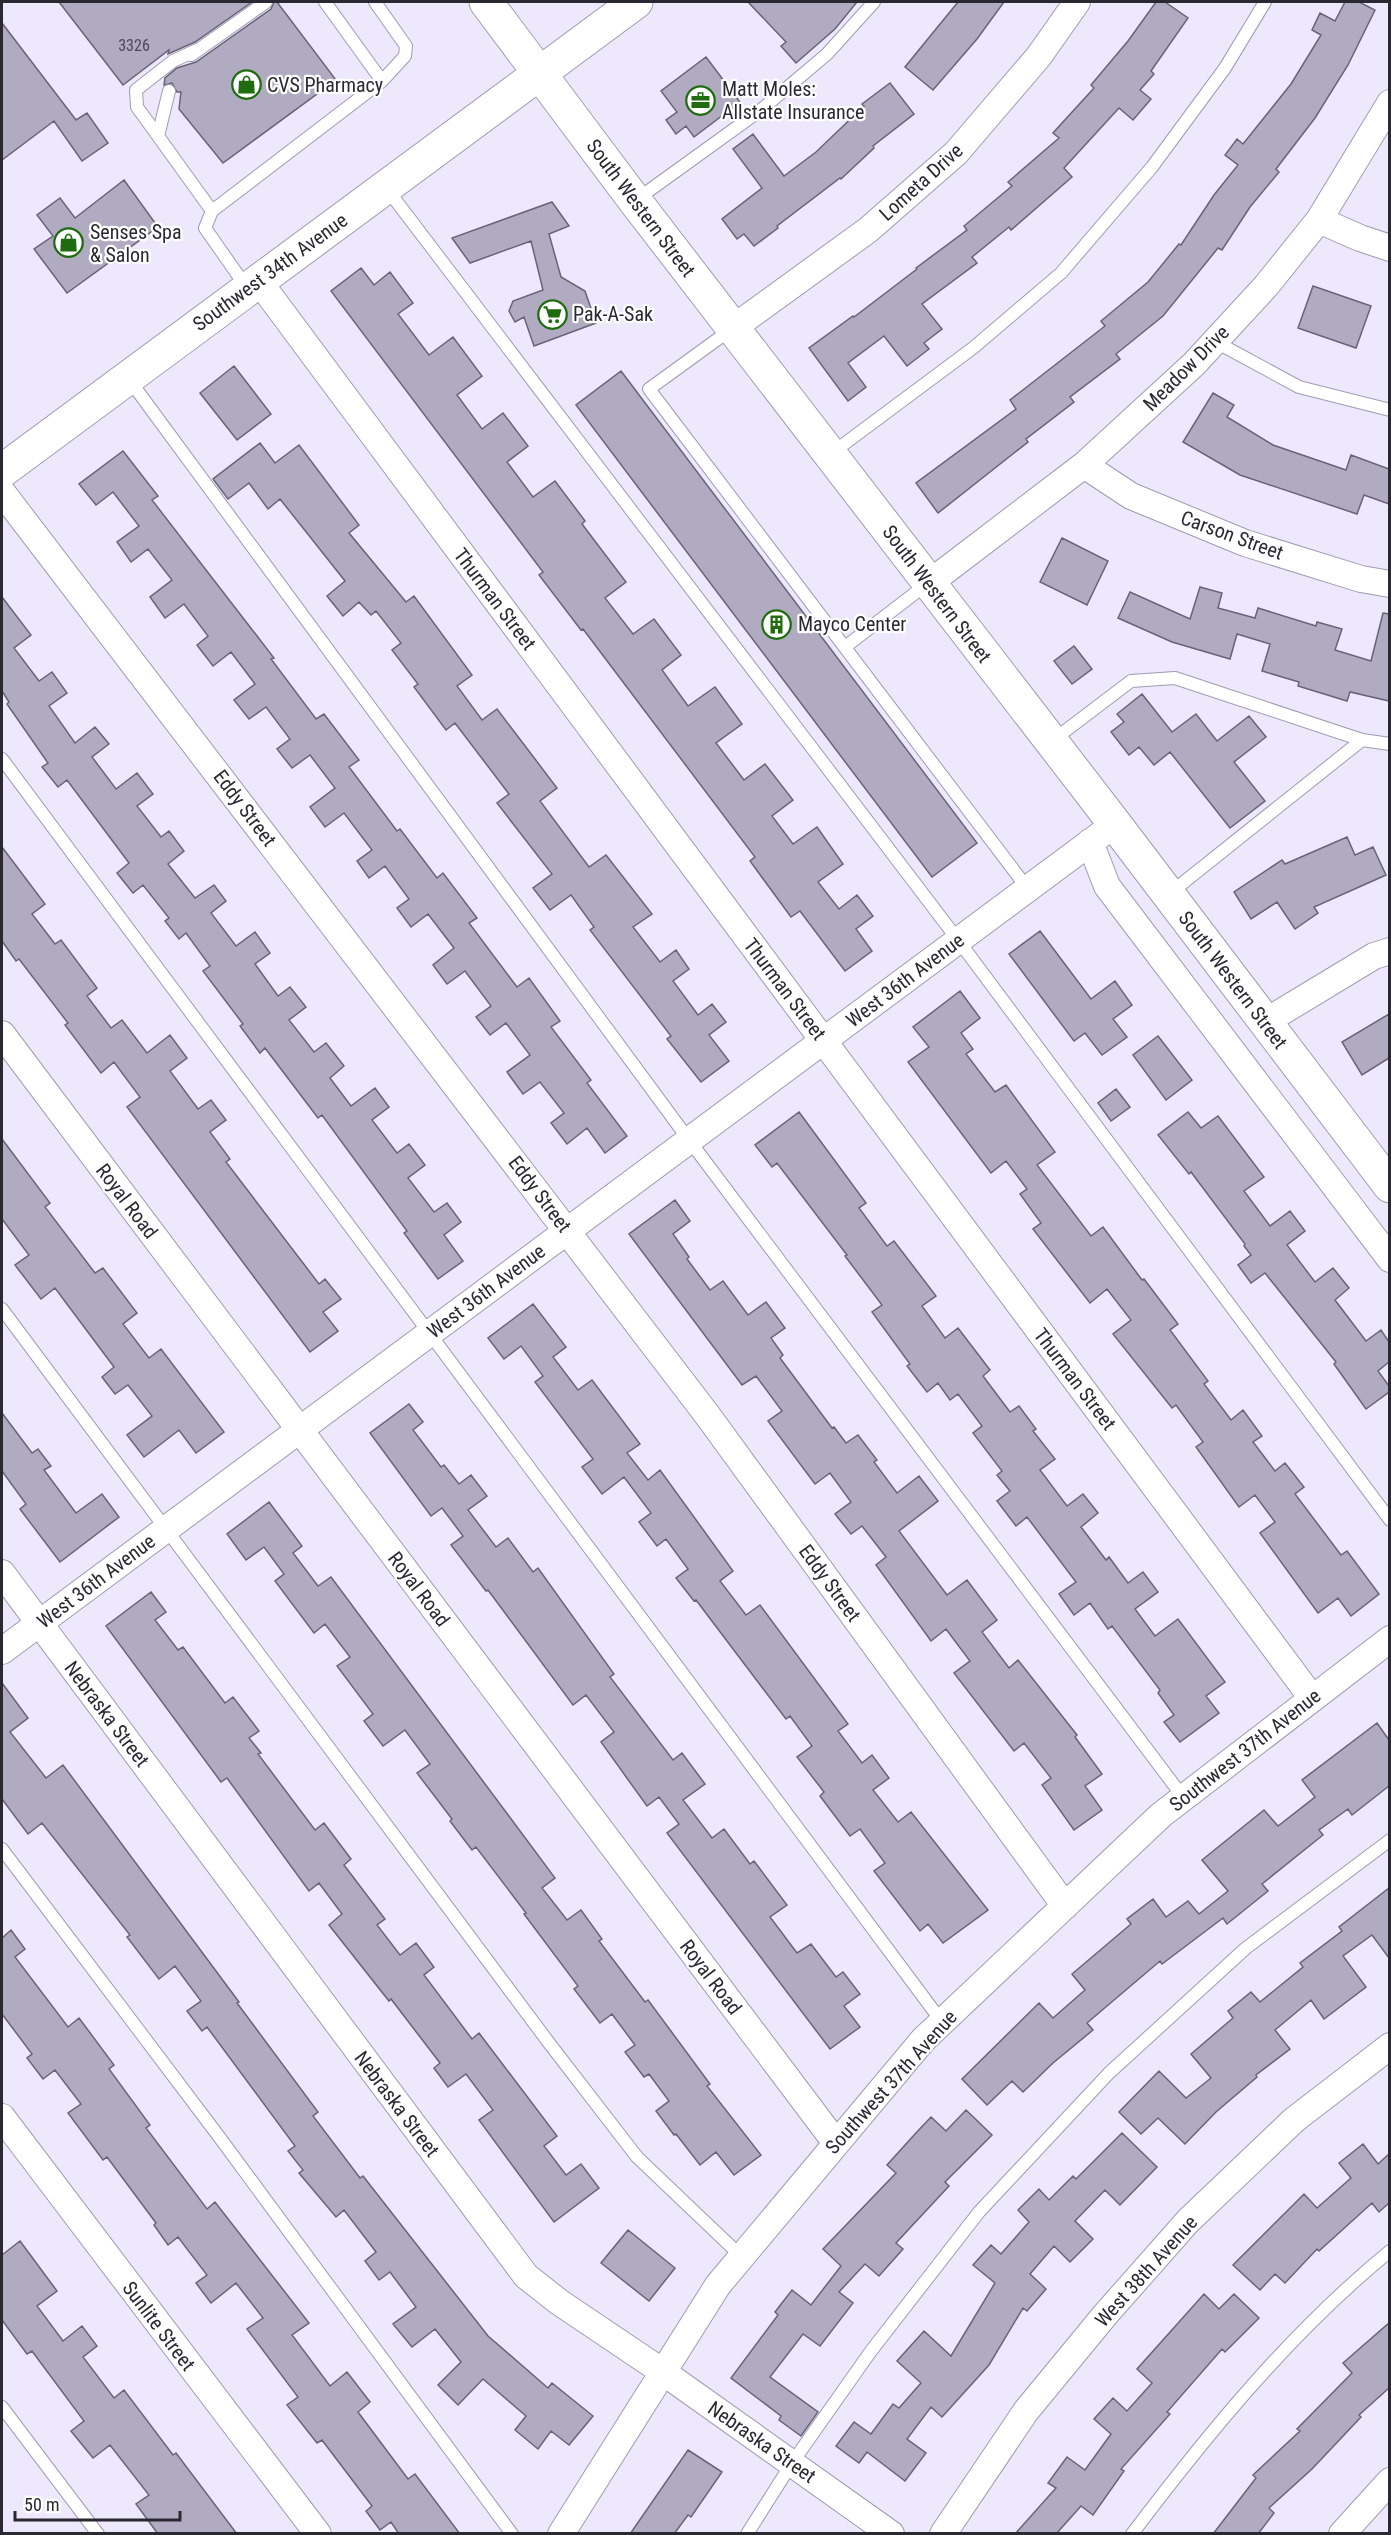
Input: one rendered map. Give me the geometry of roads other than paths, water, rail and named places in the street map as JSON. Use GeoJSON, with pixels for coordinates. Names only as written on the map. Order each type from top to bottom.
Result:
{"type":"FeatureCollection","features":[{"type":"Feature","properties":{"kind":"main road","name":"South Western Street"},"geometry":{"type":"LineString","coordinates":[[486,2],[635,201],[1050,743],[1102,833],[1168,895],[1389,1186]]}},
{"type":"Feature","properties":{"kind":"main road","name":"Southwest 34th Avenue"},"geometry":{"type":"LineString","coordinates":[[2,471],[636,2]]}},
{"type":"Feature","properties":{"kind":"street","name":"Lometa Drive"},"geometry":{"type":"LineString","coordinates":[[733,328],[868,230],[956,153],[1039,56],[1077,2]]}},
{"type":"Feature","properties":{"kind":"street","name":"Meadow Drive"},"geometry":{"type":"LineString","coordinates":[[928,584],[1084,465],[1194,364],[1266,286],[1319,220],[1389,104]]}},
{"type":"Feature","properties":{"kind":"street"},"geometry":{"type":"LineString","coordinates":[[1319,220],[1389,248]]}},
{"type":"Feature","properties":{"kind":"street","name":"Thurman Street"},"geometry":{"type":"LineString","coordinates":[[252,284],[823,1041],[1312,1698]]}},
{"type":"Feature","properties":{"kind":"street","name":"Carson Street"},"geometry":{"type":"LineString","coordinates":[[1084,465],[1131,496],[1245,543],[1361,579],[1389,584]]}},
{"type":"Feature","properties":{"kind":"street","name":"Eddy Street"},"geometry":{"type":"LineString","coordinates":[[2,492],[708,1416],[1065,1906]]}},
{"type":"Feature","properties":{"kind":"street"},"geometry":{"type":"LineString","coordinates":[[1102,833],[1107,886],[1389,1259]]}},
{"type":"Feature","properties":{"kind":"street","name":"West 36th Avenue"},"geometry":{"type":"LineString","coordinates":[[2,1651],[1102,833]]}},
{"type":"Feature","properties":{"kind":"street"},"geometry":{"type":"LineString","coordinates":[[1264,1022],[1374,956],[1389,951]]}},
{"type":"Feature","properties":{"kind":"street","name":"Royal Road"},"geometry":{"type":"LineString","coordinates":[[2,1034],[837,2143]]}},
{"type":"Feature","properties":{"kind":"street","name":"Nebraska Street"},"geometry":{"type":"LineString","coordinates":[[2,1574],[526,2276],[559,2302],[663,2372],[891,2534]]}},
{"type":"Feature","properties":{"kind":"street","name":"Southwest 37th Avenue"},"geometry":{"type":"LineString","coordinates":[[561,2534],[718,2285],[923,2040],[1161,1815],[1389,1639]]}},
{"type":"Feature","properties":{"kind":"street","name":"West 38th Avenue"},"geometry":{"type":"LineString","coordinates":[[943,2534],[1026,2411],[1105,2315],[1188,2221],[1294,2120],[1389,2046]]}},
{"type":"Feature","properties":{"kind":"street","name":"Sunlite Street"},"geometry":{"type":"LineString","coordinates":[[2,2117],[318,2534]]}},
{"type":"Feature","properties":{"kind":"street"},"geometry":{"type":"LineString","coordinates":[[1342,2534],[1389,2481]]}},
{"type":"Feature","properties":{"kind":"lane"},"geometry":{"type":"LineString","coordinates":[[172,72],[178,64],[266,2]]}},
{"type":"Feature","properties":{"kind":"lane"},"geometry":{"type":"LineString","coordinates":[[325,2],[382,81]]}},
{"type":"Feature","properties":{"kind":"lane"},"geometry":{"type":"LineString","coordinates":[[252,284],[205,228],[212,211],[382,81],[405,56],[406,46],[375,2]]}},
{"type":"Feature","properties":{"kind":"lane"},"geometry":{"type":"LineString","coordinates":[[635,201],[762,109],[828,54],[874,2]]}},
{"type":"Feature","properties":{"kind":"lane"},"geometry":{"type":"LineString","coordinates":[[830,455],[973,348],[1061,273],[1152,167],[1225,68],[1265,2]]}},
{"type":"Feature","properties":{"kind":"lane"},"geometry":{"type":"LineString","coordinates":[[197,51],[173,61],[135,90],[137,107],[212,211]]}},
{"type":"Feature","properties":{"kind":"lane"},"geometry":{"type":"LineString","coordinates":[[158,136],[169,91]]}},
{"type":"Feature","properties":{"kind":"lane"},"geometry":{"type":"LineString","coordinates":[[386,186],[958,940],[1389,1520]]}},
{"type":"Feature","properties":{"kind":"lane"},"geometry":{"type":"LineString","coordinates":[[733,328],[649,389],[1028,889]]}},
{"type":"Feature","properties":{"kind":"lane"},"geometry":{"type":"LineString","coordinates":[[1214,341],[1299,387],[1389,410]]}},
{"type":"Feature","properties":{"kind":"lane"},"geometry":{"type":"LineString","coordinates":[[128,377],[689,1140],[1183,1797]]}},
{"type":"Feature","properties":{"kind":"lane"},"geometry":{"type":"LineString","coordinates":[[845,647],[928,584]]}},
{"type":"Feature","properties":{"kind":"lane"},"geometry":{"type":"LineString","coordinates":[[1050,743],[1131,681],[1175,678],[1362,740],[1389,744]]}},
{"type":"Feature","properties":{"kind":"lane"},"geometry":{"type":"LineString","coordinates":[[1168,895],[1362,740]]}},
{"type":"Feature","properties":{"kind":"lane"},"geometry":{"type":"LineString","coordinates":[[2,759],[942,2022]]}},
{"type":"Feature","properties":{"kind":"lane"},"geometry":{"type":"LineString","coordinates":[[2,1309],[549,2043],[630,2147],[742,2257]]}},
{"type":"Feature","properties":{"kind":"lane"},"geometry":{"type":"LineString","coordinates":[[747,2534],[792,2463],[871,2351],[979,2212],[1109,2073],[1246,1948],[1389,1840]]}},
{"type":"Feature","properties":{"kind":"lane"},"geometry":{"type":"LineString","coordinates":[[2,1849],[213,2129],[512,2534]]}},
{"type":"Feature","properties":{"kind":"lane"},"geometry":{"type":"LineString","coordinates":[[1132,2534],[1192,2454],[1292,2342],[1389,2251]]}},
{"type":"Feature","properties":{"kind":"lane"},"geometry":{"type":"LineString","coordinates":[[2,2407],[98,2534]]}},
{"type":"Feature","properties":{"kind":"place","name":"CVS Pharmacy"},"geometry":{"type":"Point","coordinates":[246,85]}},
{"type":"Feature","properties":{"kind":"place","name":"Matt Moles: Allstate Insurance"},"geometry":{"type":"Point","coordinates":[701,100]}},
{"type":"Feature","properties":{"kind":"place","name":"Senses Spa & Salon"},"geometry":{"type":"Point","coordinates":[69,243]}},
{"type":"Feature","properties":{"kind":"place","name":"Pak-A-Sak"},"geometry":{"type":"Point","coordinates":[552,314]}},
{"type":"Feature","properties":{"kind":"place","name":"Mayco Center"},"geometry":{"type":"Point","coordinates":[777,624]}}]}
